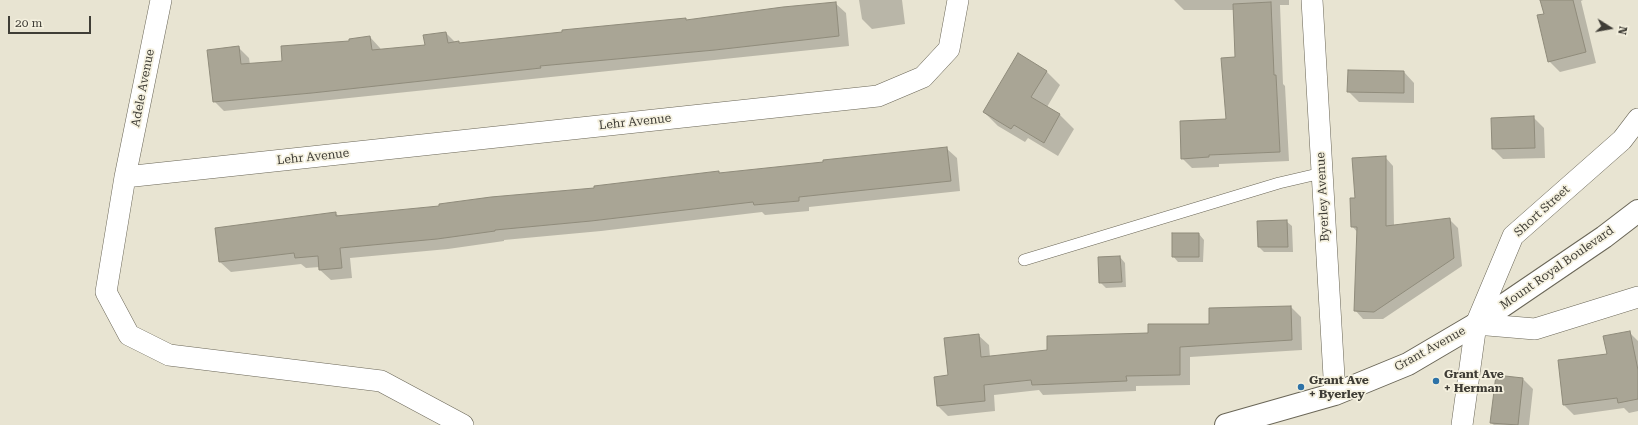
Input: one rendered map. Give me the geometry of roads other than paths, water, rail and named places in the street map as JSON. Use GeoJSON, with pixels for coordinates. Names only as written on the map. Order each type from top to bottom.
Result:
{"type":"FeatureCollection","features":[{"type":"Feature","properties":{"kind":"main road","name":"Mount Royal Boulevard"},"geometry":{"type":"LineString","coordinates":[[1476,324],[1598,241],[1638,211]]}},
{"type":"Feature","properties":{"kind":"main road","name":"Grant Avenue"},"geometry":{"type":"LineString","coordinates":[[1226,425],[1335,394],[1408,364],[1476,324]]}},
{"type":"Feature","properties":{"kind":"street","name":"Adele Avenue"},"geometry":{"type":"LineString","coordinates":[[125,177],[161,0]]}},
{"type":"Feature","properties":{"kind":"street","name":"Lehr Avenue"},"geometry":{"type":"LineString","coordinates":[[125,177],[878,96],[924,77],[949,49],[958,0]]}},
{"type":"Feature","properties":{"kind":"street","name":"Byerley Avenue"},"geometry":{"type":"LineString","coordinates":[[1312,0],[1335,394]]}},
{"type":"Feature","properties":{"kind":"street","name":"Short Street"},"geometry":{"type":"LineString","coordinates":[[1462,425],[1476,324],[1513,236],[1622,140],[1638,118]]}},
{"type":"Feature","properties":{"kind":"street"},"geometry":{"type":"LineString","coordinates":[[125,177],[106,292],[129,335],[169,355],[381,381],[463,425]]}},
{"type":"Feature","properties":{"kind":"street","name":"Grant Avenue"},"geometry":{"type":"LineString","coordinates":[[1476,324],[1535,329],[1638,297]]}},
{"type":"Feature","properties":{"kind":"lane"},"geometry":{"type":"LineString","coordinates":[[1024,260],[1279,183],[1322,173]]}},
{"type":"Feature","properties":{"kind":"place","name":"Grant Ave + Herman"},"geometry":{"type":"Point","coordinates":[1436,381]}},
{"type":"Feature","properties":{"kind":"place","name":"Grant Ave + Byerley"},"geometry":{"type":"Point","coordinates":[1301,387]}}]}
